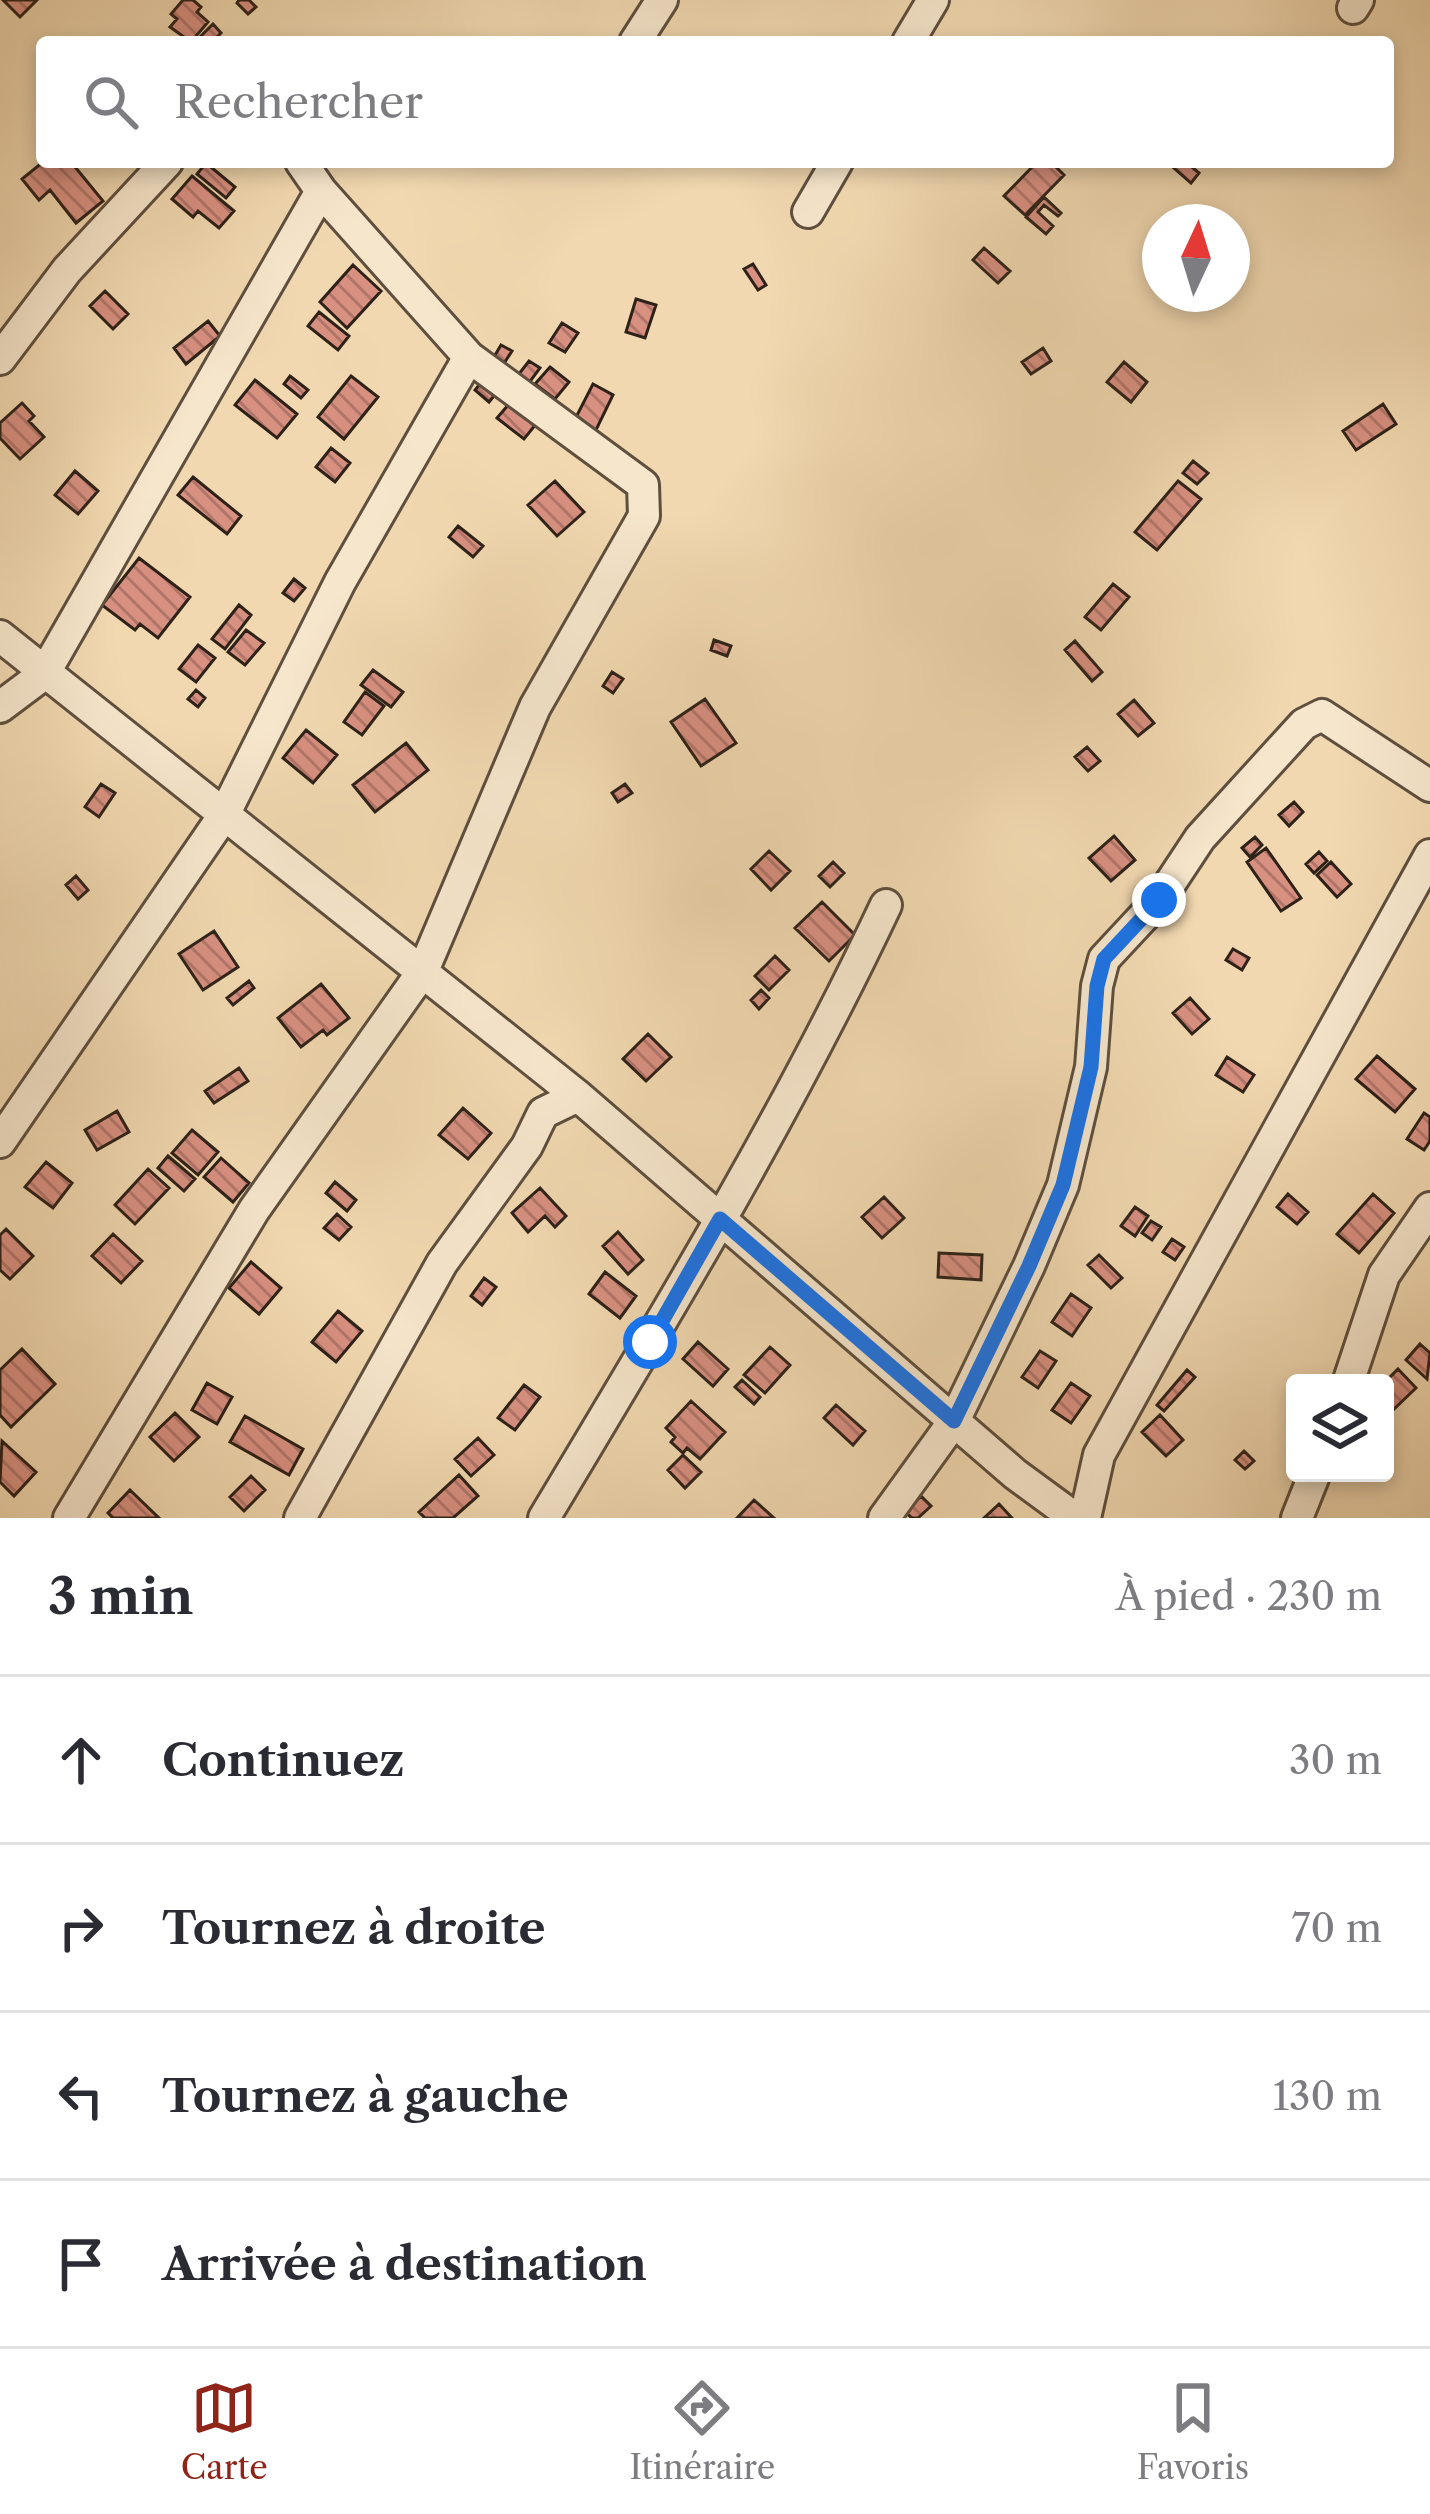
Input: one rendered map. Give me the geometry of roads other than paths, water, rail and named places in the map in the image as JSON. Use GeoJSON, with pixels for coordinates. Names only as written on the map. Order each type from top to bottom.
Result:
{"type":"FeatureCollection","features":[{"type":"Feature","properties":{"kind":"street"},"geometry":{"type":"LineString","coordinates":[[639,36],[662,0]]}},
{"type":"Feature","properties":{"kind":"street"},"geometry":{"type":"LineString","coordinates":[[912,36],[933,0]]}},
{"type":"Feature","properties":{"kind":"street"},"geometry":{"type":"LineString","coordinates":[[0,359],[67,270],[161,168]]}},
{"type":"Feature","properties":{"kind":"street"},"geometry":{"type":"LineString","coordinates":[[69,1518],[254,1210],[423,971],[536,707],[644,516],[643,485],[469,356],[305,168]]}},
{"type":"Feature","properties":{"kind":"street"},"geometry":{"type":"LineString","coordinates":[[808,212],[834,168]]}},
{"type":"Feature","properties":{"kind":"street"},"geometry":{"type":"LineString","coordinates":[[0,707],[44,674],[321,191]]}},
{"type":"Feature","properties":{"kind":"street"},"geometry":{"type":"LineString","coordinates":[[0,1142],[224,815],[340,582],[469,356]]}},
{"type":"Feature","properties":{"kind":"street"},"geometry":{"type":"LineString","coordinates":[[0,636],[578,1096],[954,1421],[1075,1518]]}},
{"type":"Feature","properties":{"kind":"street"},"geometry":{"type":"LineString","coordinates":[[884,1518],[954,1421],[1063,1185],[1091,1067],[1097,986],[1113,946],[1159,900],[1214,821],[1304,724],[1322,715],[1430,786]]}},
{"type":"Feature","properties":{"kind":"street"},"geometry":{"type":"LineString","coordinates":[[1085,1518],[1099,1455],[1430,855]]}},
{"type":"Feature","properties":{"kind":"street"},"geometry":{"type":"LineString","coordinates":[[544,1518],[834,1015],[886,905]]}},
{"type":"Feature","properties":{"kind":"street"},"geometry":{"type":"LineString","coordinates":[[300,1518],[442,1264],[527,1146],[543,1113],[578,1096]]}},
{"type":"Feature","properties":{"kind":"street"},"geometry":{"type":"LineString","coordinates":[[1351,1374],[1384,1275],[1430,1208]]}},
{"type":"Feature","properties":{"kind":"street"},"geometry":{"type":"LineString","coordinates":[[1297,1518],[1311,1482]]}}]}
